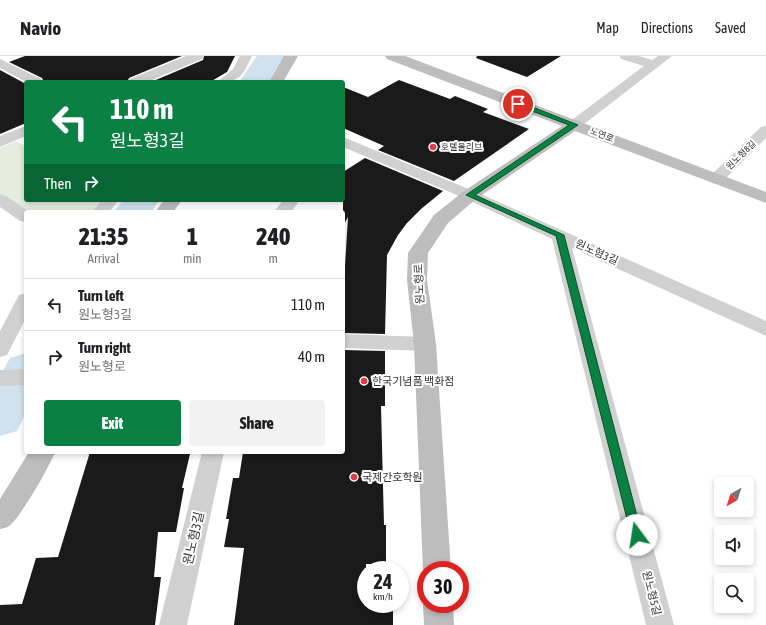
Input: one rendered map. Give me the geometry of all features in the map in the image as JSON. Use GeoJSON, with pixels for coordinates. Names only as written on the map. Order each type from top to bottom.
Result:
{"type":"FeatureCollection","features":[{"type":"Feature","properties":{"kind":"street"},"geometry":{"type":"LineString","coordinates":[[170,56],[182,62]]}},
{"type":"Feature","properties":{"kind":"street"},"geometry":{"type":"LineString","coordinates":[[139,80],[197,56]]}},
{"type":"Feature","properties":{"kind":"street"},"geometry":{"type":"LineString","coordinates":[[227,80],[238,71],[246,56]]}},
{"type":"Feature","properties":{"kind":"street"},"geometry":{"type":"LineString","coordinates":[[277,80],[291,56]]}},
{"type":"Feature","properties":{"kind":"street","name":"노연로"},"geometry":{"type":"LineString","coordinates":[[392,56],[766,198]]}},
{"type":"Feature","properties":{"kind":"street"},"geometry":{"type":"LineString","coordinates":[[626,56],[653,65]]}},
{"type":"Feature","properties":{"kind":"street","name":"원노형로"},"geometry":{"type":"LineString","coordinates":[[437,561],[425,344],[417,280],[418,253],[441,219],[470,195],[574,125],[666,56]]}},
{"type":"Feature","properties":{"kind":"street"},"geometry":{"type":"LineString","coordinates":[[0,63],[32,80]]}},
{"type":"Feature","properties":{"kind":"street","name":"원노형8길"},"geometry":{"type":"LineString","coordinates":[[716,179],[766,130]]}},
{"type":"Feature","properties":{"kind":"street"},"geometry":{"type":"LineString","coordinates":[[0,142],[24,131]]}},
{"type":"Feature","properties":{"kind":"street","name":"원노형3길"},"geometry":{"type":"LineString","coordinates":[[345,143],[470,195],[766,329]]}},
{"type":"Feature","properties":{"kind":"street"},"geometry":{"type":"LineString","coordinates":[[345,160],[361,149]]}},
{"type":"Feature","properties":{"kind":"street"},"geometry":{"type":"LineString","coordinates":[[0,199],[24,216]]}},
{"type":"Feature","properties":{"kind":"street"},"geometry":{"type":"LineString","coordinates":[[102,210],[109,202]]}},
{"type":"Feature","properties":{"kind":"street"},"geometry":{"type":"LineString","coordinates":[[284,210],[290,202]]}},
{"type":"Feature","properties":{"kind":"street","name":"원노형5길"},"geometry":{"type":"LineString","coordinates":[[560,235],[660,625]]}},
{"type":"Feature","properties":{"kind":"street"},"geometry":{"type":"LineString","coordinates":[[0,350],[24,303]]}},
{"type":"Feature","properties":{"kind":"street"},"geometry":{"type":"LineString","coordinates":[[345,341],[425,344]]}},
{"type":"Feature","properties":{"kind":"street"},"geometry":{"type":"LineString","coordinates":[[0,378],[24,377]]}},
{"type":"Feature","properties":{"kind":"street"},"geometry":{"type":"LineString","coordinates":[[0,518],[40,459],[41,454]]}},
{"type":"Feature","properties":{"kind":"street","name":"원노형3길"},"geometry":{"type":"LineString","coordinates":[[173,625],[213,454]]}},
{"type":"Feature","properties":{"kind":"street"},"geometry":{"type":"LineString","coordinates":[[438,613],[439,625]]}},
{"type":"Feature","properties":{"kind":"shaded area"},"geometry":{"type":"Polygon","coordinates":[[[17,141],[24,146],[24,202],[104,202],[97,210],[24,211],[0,194],[0,148],[17,141]]]}},
{"type":"Feature","properties":{"kind":"building"},"geometry":{"type":"Polygon","coordinates":[[[25,56],[182,56],[129,78],[128,80],[43,80],[42,78],[9,62],[25,56]]]}},
{"type":"Feature","properties":{"kind":"building"},"geometry":{"type":"Polygon","coordinates":[[[204,56],[235,56],[227,72],[213,80],[156,80],[203,60],[204,56]]]}},
{"type":"Feature","properties":{"kind":"building"},"geometry":{"type":"Polygon","coordinates":[[[477,56],[561,56],[527,77],[476,58],[477,56]]]}},
{"type":"Feature","properties":{"kind":"building"},"geometry":{"type":"Polygon","coordinates":[[[0,70],[24,83],[24,124],[0,134],[0,70]]]}},
{"type":"Feature","properties":{"kind":"building"},"geometry":{"type":"Polygon","coordinates":[[[399,80],[450,99],[455,96],[488,109],[483,112],[529,129],[454,181],[378,150],[384,146],[345,129],[345,88],[368,97],[399,80]]]}},
{"type":"Feature","properties":{"kind":"building"},"geometry":{"type":"Polygon","coordinates":[[[365,158],[443,191],[407,223],[398,235],[387,255],[385,334],[345,333],[345,266],[348,217],[345,222],[345,210],[343,210],[343,202],[345,202],[345,171],[365,158]]]}},
{"type":"Feature","properties":{"kind":"building"},"geometry":{"type":"Polygon","coordinates":[[[345,350],[385,351],[385,406],[381,406],[386,561],[357,561],[357,613],[393,613],[393,625],[234,625],[244,548],[224,547],[229,519],[226,519],[233,478],[239,478],[243,454],[345,454],[345,350]]]}},
{"type":"Feature","properties":{"kind":"building"},"geometry":{"type":"Polygon","coordinates":[[[89,454],[190,454],[182,488],[184,488],[176,532],[158,532],[154,577],[161,577],[155,625],[0,625],[0,605],[22,604],[36,558],[58,557],[89,454]]]}},
{"type":"Feature","properties":{"kind":"waterway"},"geometry":{"type":"LineString","coordinates":[[255,80],[271,56]]}},
{"type":"Feature","properties":{"kind":"waterway"},"geometry":{"type":"LineString","coordinates":[[134,210],[140,202]]}},
{"type":"Feature","properties":{"kind":"waterway"},"geometry":{"type":"LineString","coordinates":[[0,418],[24,373]]}},
{"type":"Feature","properties":{"kind":"place","name":"호텔올리브"},"geometry":{"type":"Point","coordinates":[433,147]}},
{"type":"Feature","properties":{"kind":"place","name":"한국기념품 백화점"},"geometry":{"type":"Point","coordinates":[364,381]}},
{"type":"Feature","properties":{"kind":"place","name":"국제간호학원"},"geometry":{"type":"Point","coordinates":[354,477]}},
{"type":"Feature","properties":{"kind":"route"},"geometry":{"type":"LineString","coordinates":[[518,104],[574,125],[470,195],[560,235],[637,535]]}}]}
